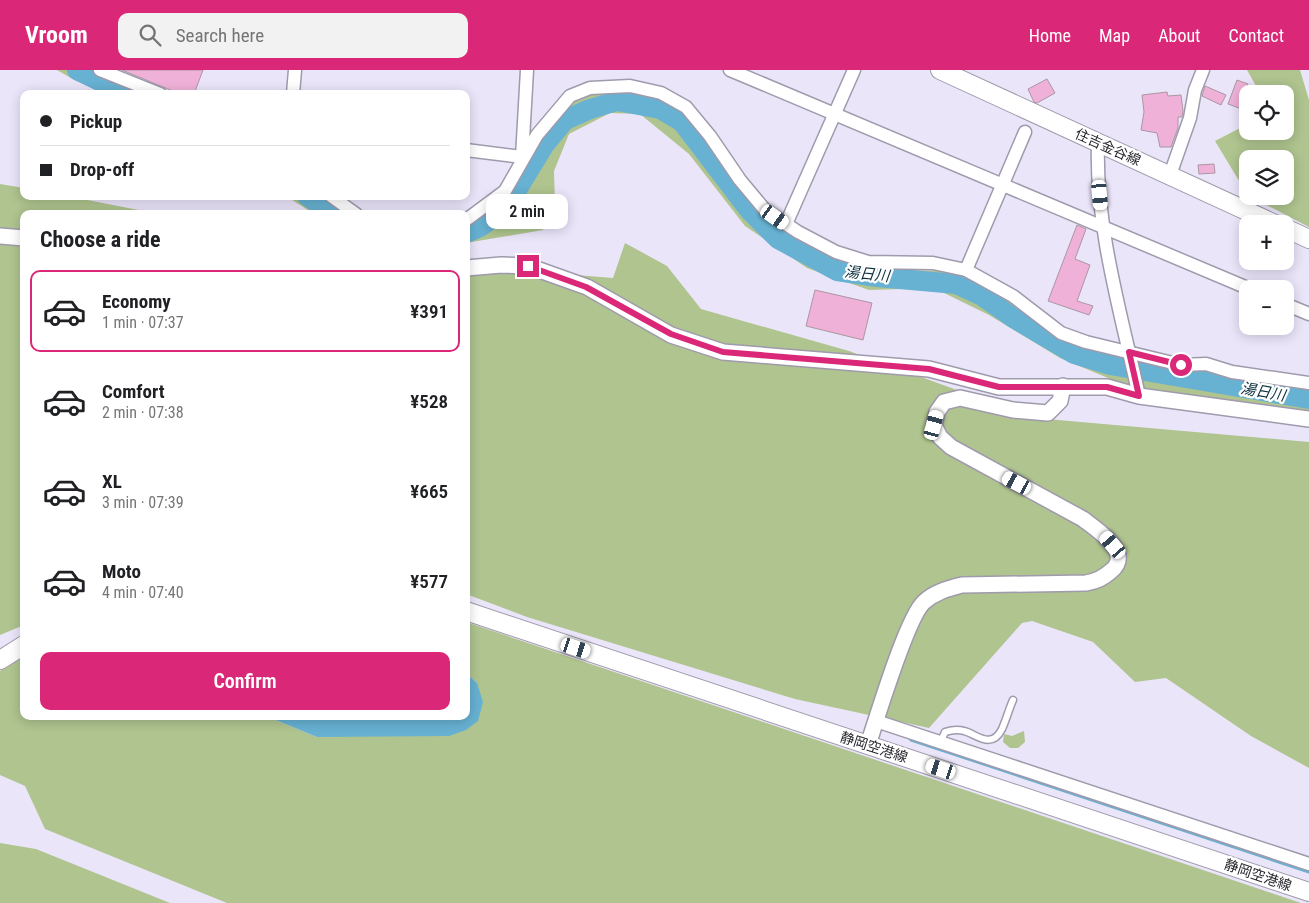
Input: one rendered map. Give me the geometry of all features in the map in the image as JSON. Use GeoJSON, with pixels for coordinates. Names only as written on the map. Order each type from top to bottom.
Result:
{"type":"FeatureCollection","features":[{"type":"Feature","properties":{"kind":"main road","name":"住吉金谷線"},"geometry":{"type":"LineString","coordinates":[[940,70],[1256,215]]}},
{"type":"Feature","properties":{"kind":"main road"},"geometry":{"type":"LineString","coordinates":[[1294,232],[1309,238]]}},
{"type":"Feature","properties":{"kind":"main road","name":"静岡空港線"},"geometry":{"type":"LineString","coordinates":[[470,612],[1309,892]]}},
{"type":"Feature","properties":{"kind":"main road"},"geometry":{"type":"LineString","coordinates":[[0,660],[20,648]]}},
{"type":"Feature","properties":{"kind":"street"},"geometry":{"type":"LineString","coordinates":[[100,70],[150,90]]}},
{"type":"Feature","properties":{"kind":"street"},"geometry":{"type":"LineString","coordinates":[[294,90],[296,70]]}},
{"type":"Feature","properties":{"kind":"street"},"geometry":{"type":"LineString","coordinates":[[522,157],[527,70]]}},
{"type":"Feature","properties":{"kind":"street"},"geometry":{"type":"LineString","coordinates":[[730,70],[1239,284]]}},
{"type":"Feature","properties":{"kind":"street"},"geometry":{"type":"LineString","coordinates":[[786,224],[854,70]]}},
{"type":"Feature","properties":{"kind":"street"},"geometry":{"type":"LineString","coordinates":[[1170,175],[1190,118],[1196,90],[1203,70]]}},
{"type":"Feature","properties":{"kind":"street"},"geometry":{"type":"LineString","coordinates":[[470,217],[505,190],[522,157],[553,114],[570,96],[590,88],[630,86],[660,93],[686,107],[710,136],[740,180],[765,210],[836,252],[868,262],[933,262],[966,270],[1013,296],[1062,333],[1086,342],[1181,365],[1206,364],[1232,372],[1309,382]]}},
{"type":"Feature","properties":{"kind":"street"},"geometry":{"type":"LineString","coordinates":[[966,270],[1025,132]]}},
{"type":"Feature","properties":{"kind":"street"},"geometry":{"type":"LineString","coordinates":[[1098,142],[1097,164],[1103,226],[1139,396]]}},
{"type":"Feature","properties":{"kind":"street"},"geometry":{"type":"LineString","coordinates":[[470,150],[522,157]]}},
{"type":"Feature","properties":{"kind":"street"},"geometry":{"type":"LineString","coordinates":[[337,200],[351,210]]}},
{"type":"Feature","properties":{"kind":"street"},"geometry":{"type":"LineString","coordinates":[[0,236],[20,238]]}},
{"type":"Feature","properties":{"kind":"street"},"geometry":{"type":"LineString","coordinates":[[470,268],[500,265],[528,266],[586,287],[671,334],[723,352],[929,369],[999,387],[1107,387],[1139,396],[1309,419]]}},
{"type":"Feature","properties":{"kind":"street"},"geometry":{"type":"LineString","coordinates":[[1294,308],[1309,314]]}},
{"type":"Feature","properties":{"kind":"street"},"geometry":{"type":"LineString","coordinates":[[868,745],[914,616],[923,603],[942,590],[962,586],[1086,583],[1099,581],[1115,568],[1118,557],[1113,545],[1104,534],[1083,519],[951,447],[940,437],[934,425],[937,412],[944,402],[960,398],[1013,410],[1048,413],[1060,401],[1063,386]]}},
{"type":"Feature","properties":{"kind":"street"},"geometry":{"type":"LineString","coordinates":[[876,721],[1309,864]]}},
{"type":"Feature","properties":{"kind":"lane"},"geometry":{"type":"LineString","coordinates":[[940,743],[945,732],[953,730],[965,731],[980,740],[993,738],[1001,731],[1013,700]]}},
{"type":"Feature","properties":{"kind":"green space"},"geometry":{"type":"Polygon","coordinates":[[[57,70],[100,70],[142,90],[99,90],[76,81],[57,70]]]}},
{"type":"Feature","properties":{"kind":"green space"},"geometry":{"type":"Polygon","coordinates":[[[1247,70],[1300,70],[1309,100],[1309,227],[1294,219],[1294,215],[1286,215],[1266,205],[1294,205],[1294,150],[1239,150],[1239,181],[1215,141],[1239,129],[1239,140],[1294,140],[1294,85],[1255,85],[1247,70]]]}},
{"type":"Feature","properties":{"kind":"green space"},"geometry":{"type":"Polygon","coordinates":[[[624,90],[669,98],[707,136],[730,173],[773,223],[861,269],[949,271],[990,289],[1056,334],[1309,387],[1309,413],[1137,390],[1060,358],[989,315],[934,288],[869,290],[807,268],[745,226],[689,154],[640,114],[610,113],[569,134],[554,171],[555,204],[543,230],[470,242],[470,222],[525,164],[566,106],[592,91],[624,90]]]}},
{"type":"Feature","properties":{"kind":"green space"},"geometry":{"type":"Polygon","coordinates":[[[0,184],[20,187],[20,200],[87,200],[139,210],[20,210],[20,627],[0,635],[0,184]]]}},
{"type":"Feature","properties":{"kind":"green space"},"geometry":{"type":"Polygon","coordinates":[[[292,200],[333,200],[346,210],[308,210],[292,200]]]}},
{"type":"Feature","properties":{"kind":"green space"},"geometry":{"type":"Polygon","coordinates":[[[625,243],[667,266],[701,309],[849,351],[1035,418],[1309,442],[1309,768],[1251,736],[1166,678],[1135,682],[1093,642],[1032,621],[1022,623],[929,728],[795,699],[527,617],[470,596],[470,266],[613,278],[625,243]]]}},
{"type":"Feature","properties":{"kind":"green space"},"geometry":{"type":"Polygon","coordinates":[[[470,623],[1301,903],[227,903],[45,829],[25,786],[0,775],[0,671],[20,658],[20,720],[276,720],[317,737],[466,730],[468,720],[470,720],[477,683],[470,677],[470,623]]]}},
{"type":"Feature","properties":{"kind":"green space"},"geometry":{"type":"Polygon","coordinates":[[[1024,731],[1025,742],[1018,748],[1010,748],[1003,742],[1004,734],[1012,736],[1024,731]]]}},
{"type":"Feature","properties":{"kind":"green space"},"geometry":{"type":"Polygon","coordinates":[[[0,843],[36,849],[170,903],[0,903],[0,843]]]}},
{"type":"Feature","properties":{"kind":"water"},"geometry":{"type":"Polygon","coordinates":[[[470,677],[477,683],[483,702],[478,721],[466,730],[449,736],[317,737],[276,720],[470,720],[470,677]]]}},
{"type":"Feature","properties":{"kind":"building"},"geometry":{"type":"Polygon","coordinates":[[[122,70],[203,70],[196,90],[170,90],[122,70]]]}},
{"type":"Feature","properties":{"kind":"building"},"geometry":{"type":"Polygon","coordinates":[[[1047,79],[1055,93],[1037,103],[1034,102],[1028,89],[1047,79]]]}},
{"type":"Feature","properties":{"kind":"building"},"geometry":{"type":"Polygon","coordinates":[[[1237,80],[1248,84],[1239,85],[1239,108],[1228,104],[1237,80]]]}},
{"type":"Feature","properties":{"kind":"building"},"geometry":{"type":"Polygon","coordinates":[[[1205,86],[1226,95],[1221,105],[1202,96],[1205,86]]]}},
{"type":"Feature","properties":{"kind":"building"},"geometry":{"type":"Polygon","coordinates":[[[1167,92],[1168,96],[1181,95],[1183,111],[1182,117],[1178,117],[1178,128],[1171,147],[1160,147],[1157,133],[1141,130],[1144,112],[1142,95],[1167,92]]]}},
{"type":"Feature","properties":{"kind":"building"},"geometry":{"type":"Polygon","coordinates":[[[1214,164],[1215,173],[1199,174],[1198,165],[1214,164]]]}},
{"type":"Feature","properties":{"kind":"building"},"geometry":{"type":"Polygon","coordinates":[[[1077,225],[1086,229],[1075,259],[1090,265],[1077,301],[1093,306],[1089,315],[1048,301],[1077,225]]]}},
{"type":"Feature","properties":{"kind":"building"},"geometry":{"type":"Polygon","coordinates":[[[815,290],[872,303],[863,340],[806,326],[815,290]]]}},
{"type":"Feature","properties":{"kind":"waterway","name":"湯日川"},"geometry":{"type":"LineString","coordinates":[[77,70],[118,90]]}},
{"type":"Feature","properties":{"kind":"waterway","name":"湯日川"},"geometry":{"type":"LineString","coordinates":[[470,231],[504,211],[545,144],[565,120],[590,109],[617,101],[660,109],[682,122],[749,210],[778,239],[837,271],[877,277],[956,284],[982,296],[1015,319],[1074,354],[1110,365],[1309,399]]}},
{"type":"Feature","properties":{"kind":"waterway","name":"湯日川"},"geometry":{"type":"LineString","coordinates":[[313,200],[328,210]]}},
{"type":"Feature","properties":{"kind":"waterway"},"geometry":{"type":"LineString","coordinates":[[911,740],[1309,872]]}},
{"type":"Feature","properties":{"kind":"route"},"geometry":{"type":"LineString","coordinates":[[528,266],[586,287],[671,334],[723,352],[929,369],[999,387],[1107,387],[1139,396],[1129,352],[1181,365]]}}]}
